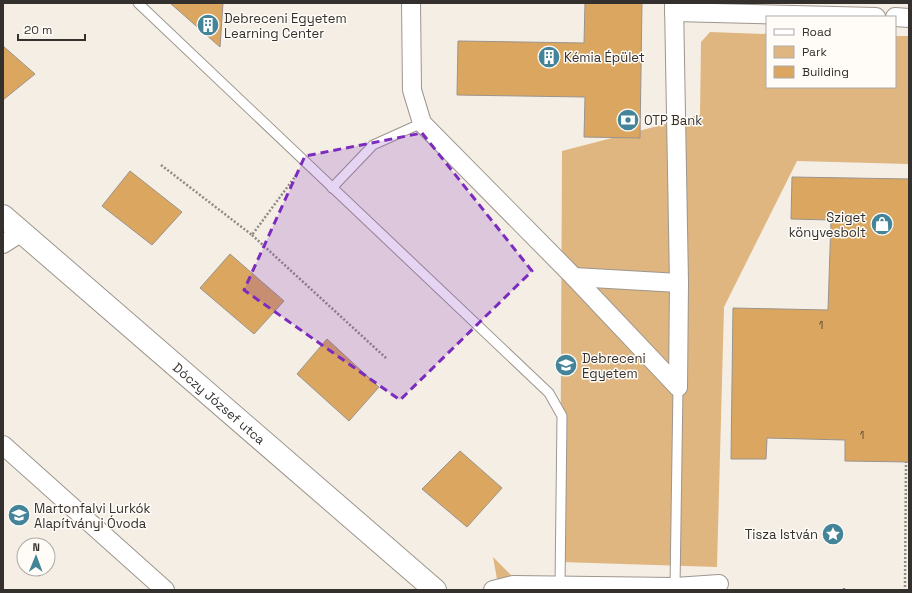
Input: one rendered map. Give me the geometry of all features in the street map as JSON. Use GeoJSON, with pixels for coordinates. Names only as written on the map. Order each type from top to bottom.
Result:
{"type":"FeatureCollection","features":[{"type":"Feature","properties":{"kind":"street"},"geometry":{"type":"LineString","coordinates":[[411,3],[412,90],[422,123],[574,278],[678,387]]}},
{"type":"Feature","properties":{"kind":"street"},"geometry":{"type":"LineString","coordinates":[[678,387],[679,283],[674,7],[856,16]]}},
{"type":"Feature","properties":{"kind":"street"},"geometry":{"type":"LineString","coordinates":[[896,18],[909,18]]}},
{"type":"Feature","properties":{"kind":"street","name":"Dóczy József utca"},"geometry":{"type":"LineString","coordinates":[[3,216],[436,590]]}},
{"type":"Feature","properties":{"kind":"street"},"geometry":{"type":"LineString","coordinates":[[3,244],[22,232]]}},
{"type":"Feature","properties":{"kind":"street"},"geometry":{"type":"LineString","coordinates":[[574,278],[679,283]]}},
{"type":"Feature","properties":{"kind":"street"},"geometry":{"type":"LineString","coordinates":[[3,445],[165,590]]}},
{"type":"Feature","properties":{"kind":"street"},"geometry":{"type":"LineString","coordinates":[[493,590],[513,585],[675,587],[719,584]]}},
{"type":"Feature","properties":{"kind":"lane"},"geometry":{"type":"LineString","coordinates":[[138,3],[549,393],[562,416],[560,586]]}},
{"type":"Feature","properties":{"kind":"lane"},"geometry":{"type":"LineString","coordinates":[[332,188],[373,145],[422,123]]}},
{"type":"Feature","properties":{"kind":"lane"},"geometry":{"type":"LineString","coordinates":[[675,587],[678,387]]}},
{"type":"Feature","properties":{"kind":"path"},"geometry":{"type":"LineString","coordinates":[[252,235],[306,162]]}},
{"type":"Feature","properties":{"kind":"path"},"geometry":{"type":"LineString","coordinates":[[161,165],[252,235],[386,358]]}},
{"type":"Feature","properties":{"kind":"path"},"geometry":{"type":"LineString","coordinates":[[905,587],[906,462]]}},
{"type":"Feature","properties":{"kind":"highlighted area"},"geometry":{"type":"Polygon","coordinates":[[[422,133],[532,271],[400,400],[244,290],[305,156],[422,133]]]}},
{"type":"Feature","properties":{"kind":"green space"},"geometry":{"type":"Polygon","coordinates":[[[710,32],[766,34],[766,88],[896,88],[896,36],[909,36],[909,164],[797,161],[724,307],[717,567],[560,562],[562,151],[700,115],[701,42],[710,32]]]}},
{"type":"Feature","properties":{"kind":"green space"},"geometry":{"type":"Polygon","coordinates":[[[493,557],[526,590],[499,590],[493,557]]]}},
{"type":"Feature","properties":{"kind":"building","name":"Debreceni Egyetem Learning Center"},"geometry":{"type":"Polygon","coordinates":[[[170,3],[223,3],[220,47],[170,3]]]}},
{"type":"Feature","properties":{"kind":"building","name":"Kémia Épület"},"geometry":{"type":"Polygon","coordinates":[[[585,3],[642,3],[640,138],[584,137],[585,97],[457,95],[458,41],[584,43],[585,3]]]}},
{"type":"Feature","properties":{"kind":"building"},"geometry":{"type":"Polygon","coordinates":[[[3,46],[35,74],[3,100],[3,46]]]}},
{"type":"Feature","properties":{"kind":"building"},"geometry":{"type":"Polygon","coordinates":[[[130,171],[182,212],[152,245],[102,206],[130,171]]]}},
{"type":"Feature","properties":{"kind":"building"},"geometry":{"type":"Polygon","coordinates":[[[792,177],[909,179],[909,462],[845,461],[845,440],[767,438],[766,459],[731,459],[733,308],[828,310],[831,220],[791,219],[792,177]]]}},
{"type":"Feature","properties":{"kind":"building"},"geometry":{"type":"Polygon","coordinates":[[[230,254],[284,301],[254,334],[200,288],[230,254]]]}},
{"type":"Feature","properties":{"kind":"building"},"geometry":{"type":"Polygon","coordinates":[[[327,339],[379,387],[349,421],[297,374],[327,339]]]}},
{"type":"Feature","properties":{"kind":"building"},"geometry":{"type":"Polygon","coordinates":[[[460,451],[502,488],[467,527],[422,489],[460,451]]]}},
{"type":"Feature","properties":{"kind":"place","name":"Debreceni Egyetem Learning Center"},"geometry":{"type":"Point","coordinates":[208,25]}},
{"type":"Feature","properties":{"kind":"place","name":"Kémia Épület"},"geometry":{"type":"Point","coordinates":[549,57]}},
{"type":"Feature","properties":{"kind":"place","name":"OTP Bank"},"geometry":{"type":"Point","coordinates":[628,120]}},
{"type":"Feature","properties":{"kind":"place","name":"Sziget könyvesbolt"},"geometry":{"type":"Point","coordinates":[882,224]}},
{"type":"Feature","properties":{"kind":"place","name":"Debreceni Egyetem"},"geometry":{"type":"Point","coordinates":[566,365]}},
{"type":"Feature","properties":{"kind":"place","name":"Martonfalvi Lurkók Alapítványi Óvoda"},"geometry":{"type":"Point","coordinates":[19,515]}},
{"type":"Feature","properties":{"kind":"place","name":"Tisza István"},"geometry":{"type":"Point","coordinates":[833,534]}}]}
